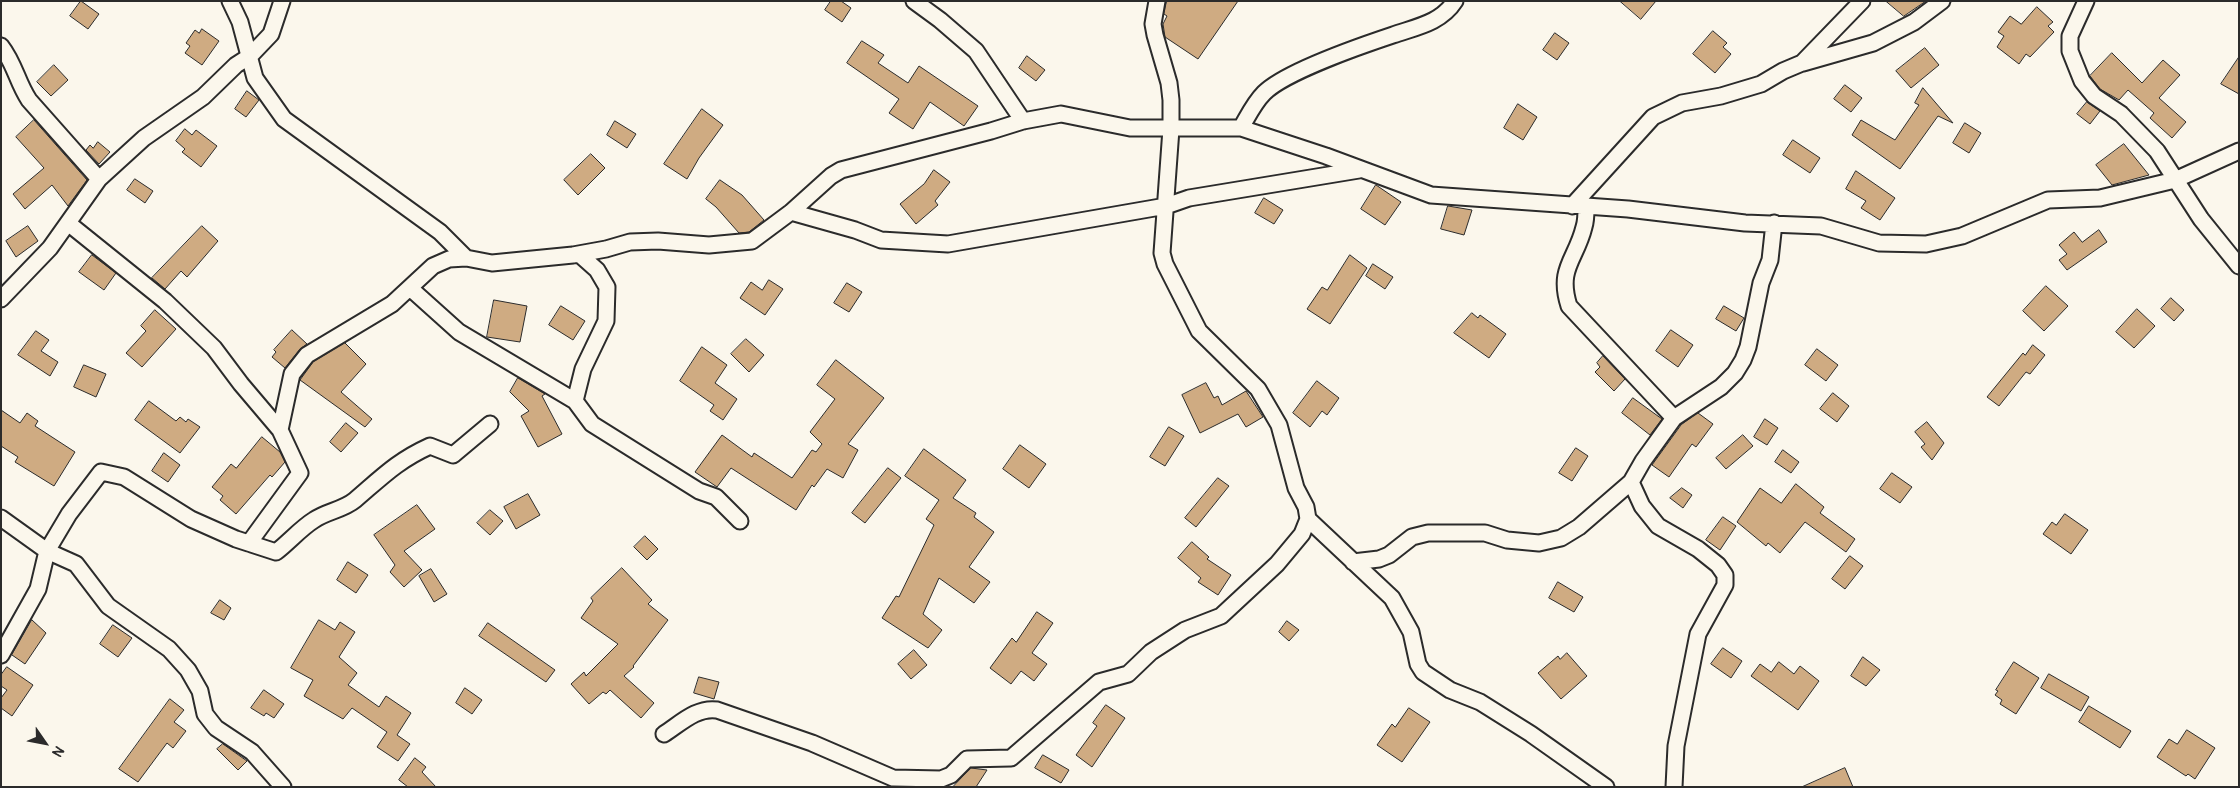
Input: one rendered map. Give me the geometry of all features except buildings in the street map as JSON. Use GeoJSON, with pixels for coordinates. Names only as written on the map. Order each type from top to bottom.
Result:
{"type":"FeatureCollection","features":[{"type":"Feature","properties":{"kind":"street"},"geometry":{"type":"LineString","coordinates":[[230,1],[240,22],[254,78],[284,119],[440,232],[466,258]]}},
{"type":"Feature","properties":{"kind":"street"},"geometry":{"type":"LineString","coordinates":[[1,299],[34,267],[100,179],[144,138],[204,97],[236,65],[250,56],[271,34],[282,1]]}},
{"type":"Feature","properties":{"kind":"street"},"geometry":{"type":"LineString","coordinates":[[914,1],[940,20],[976,51],[1023,121]]}},
{"type":"Feature","properties":{"kind":"street"},"geometry":{"type":"LineString","coordinates":[[664,734],[706,708],[717,710],[812,743],[868,769],[893,778],[941,779],[951,775],[967,759],[1012,758],[1099,682],[1128,674],[1152,652],[1184,630],[1221,616],[1277,564],[1302,534],[1308,519],[1306,507],[1296,488],[1279,425],[1262,396],[1248,378],[1198,330],[1168,273],[1162,253],[1171,129],[1169,83],[1153,24],[1157,1]]}},
{"type":"Feature","properties":{"kind":"street"},"geometry":{"type":"LineString","coordinates":[[1241,128],[1252,108],[1265,92],[1277,83],[1353,50],[1439,19],[1456,1]]}},
{"type":"Feature","properties":{"kind":"street"},"geometry":{"type":"LineString","coordinates":[[1802,63],[1862,1]]}},
{"type":"Feature","properties":{"kind":"street"},"geometry":{"type":"LineString","coordinates":[[1579,207],[1653,117],[1682,103],[1722,96],[1761,84],[1783,70],[1802,63],[1873,43],[1914,22],[1942,1]]}},
{"type":"Feature","properties":{"kind":"street"},"geometry":{"type":"LineString","coordinates":[[2086,1],[2070,36],[2070,51],[2082,81],[2094,96],[2121,114],[2157,151],[2201,219],[2239,266]]}},
{"type":"Feature","properties":{"kind":"street"},"geometry":{"type":"LineString","coordinates":[[1,46],[12,61],[20,85],[28,100],[100,179]]}},
{"type":"Feature","properties":{"kind":"street"},"geometry":{"type":"LineString","coordinates":[[280,430],[292,374],[307,354],[392,304],[433,266],[449,260],[466,258],[492,262],[579,254],[630,242],[658,240],[709,245],[752,241],[791,212],[831,176],[841,170],[1023,121],[1061,114],[1130,128],[1241,128],[1326,156],[1431,195],[1628,209],[1745,223],[1821,226],[1879,243],[1926,244],[1962,236],[2048,200],[2100,198],[2175,180],[2239,151]]}},
{"type":"Feature","properties":{"kind":"street"},"geometry":{"type":"LineString","coordinates":[[791,212],[856,230],[881,240],[914,244],[948,244],[1166,206],[1189,198],[1360,170]]}},
{"type":"Feature","properties":{"kind":"street"},"geometry":{"type":"LineString","coordinates":[[1579,207],[1584,227],[1565,277],[1564,290],[1568,306],[1674,418]]}},
{"type":"Feature","properties":{"kind":"street"},"geometry":{"type":"LineString","coordinates":[[68,223],[165,301],[214,348],[241,384],[280,430],[300,474],[249,543]]}},
{"type":"Feature","properties":{"kind":"street"},"geometry":{"type":"LineString","coordinates":[[1353,562],[1379,559],[1389,555],[1412,538],[1428,532],[1484,533],[1507,540],[1539,543],[1561,538],[1579,527],[1631,482],[1643,461],[1674,418],[1721,387],[1735,373],[1748,347],[1761,283],[1770,260],[1774,223]]}},
{"type":"Feature","properties":{"kind":"street"},"geometry":{"type":"LineString","coordinates":[[574,401],[583,369],[606,321],[607,288],[597,270],[579,254]]}},
{"type":"Feature","properties":{"kind":"street"},"geometry":{"type":"LineString","coordinates":[[410,288],[459,332],[574,401],[592,424],[699,491],[716,497],[740,521]]}},
{"type":"Feature","properties":{"kind":"street"},"geometry":{"type":"LineString","coordinates":[[1,655],[38,589],[48,551],[69,514],[101,472],[124,477],[191,519],[276,552],[315,519],[337,511],[355,500],[387,470],[411,455],[430,446],[453,455],[490,424]]}},
{"type":"Feature","properties":{"kind":"street"},"geometry":{"type":"LineString","coordinates":[[1631,482],[1642,506],[1658,526],[1698,549],[1718,565],[1725,575],[1725,585],[1698,634],[1676,746],[1674,787]]}},
{"type":"Feature","properties":{"kind":"street"},"geometry":{"type":"LineString","coordinates":[[1,518],[48,551],[76,564],[108,606],[169,649],[188,670],[200,691],[205,714],[216,728],[252,752],[283,787]]}},
{"type":"Feature","properties":{"kind":"street"},"geometry":{"type":"LineString","coordinates":[[1308,519],[1392,598],[1399,607],[1411,632],[1418,664],[1423,672],[1450,690],[1480,702],[1531,734],[1606,787]]}}]}
